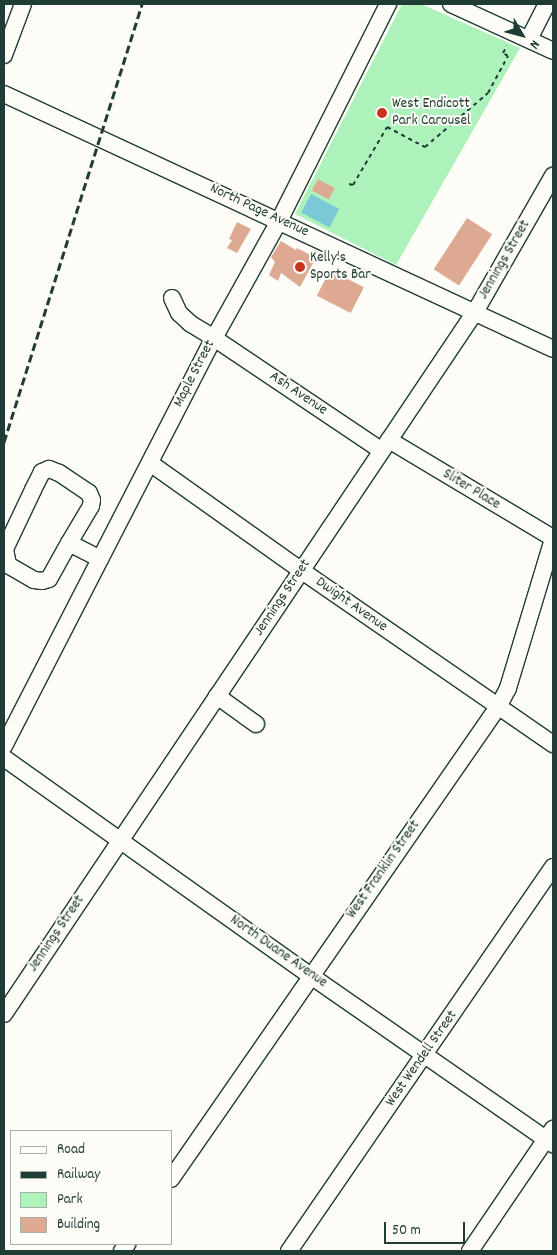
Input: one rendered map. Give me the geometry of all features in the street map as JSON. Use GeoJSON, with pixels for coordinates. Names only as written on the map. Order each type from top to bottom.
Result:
{"type":"FeatureCollection","features":[{"type":"Feature","properties":{"kind":"street"},"geometry":{"type":"LineString","coordinates":[[4,55],[23,4]]}},
{"type":"Feature","properties":{"kind":"street","name":"Maple Street"},"geometry":{"type":"LineString","coordinates":[[4,746],[214,338],[279,221],[388,4]]}},
{"type":"Feature","properties":{"kind":"street"},"geometry":{"type":"LineString","coordinates":[[451,4],[553,51]]}},
{"type":"Feature","properties":{"kind":"street"},"geometry":{"type":"LineString","coordinates":[[529,39],[547,4]]}},
{"type":"Feature","properties":{"kind":"street","name":"North Page Avenue"},"geometry":{"type":"LineString","coordinates":[[4,95],[100,137],[553,349]]}},
{"type":"Feature","properties":{"kind":"street","name":"Jennings Street"},"geometry":{"type":"LineString","coordinates":[[4,1014],[475,312],[553,176]]}},
{"type":"Feature","properties":{"kind":"street","name":"Ash Avenue"},"geometry":{"type":"LineString","coordinates":[[172,298],[180,313],[191,324],[385,446]]}},
{"type":"Feature","properties":{"kind":"street","name":"Sliter Place"},"geometry":{"type":"LineString","coordinates":[[385,446],[553,539]]}},
{"type":"Feature","properties":{"kind":"street","name":"Dwight Avenue"},"geometry":{"type":"LineString","coordinates":[[150,463],[302,571],[553,744]]}},
{"type":"Feature","properties":{"kind":"street"},"geometry":{"type":"LineString","coordinates":[[49,469],[59,473],[81,488],[92,500],[91,506],[69,543],[49,578],[42,581],[34,580],[8,565],[5,558],[5,549],[32,490],[42,472],[49,469]]}},
{"type":"Feature","properties":{"kind":"street","name":"West Franklin Street"},"geometry":{"type":"LineString","coordinates":[[172,1178],[498,707],[508,688],[553,539]]}},
{"type":"Feature","properties":{"kind":"street"},"geometry":{"type":"LineString","coordinates":[[69,543],[100,560]]}},
{"type":"Feature","properties":{"kind":"street"},"geometry":{"type":"LineString","coordinates":[[217,696],[256,724]]}},
{"type":"Feature","properties":{"kind":"street","name":"North Duane Avenue"},"geometry":{"type":"LineString","coordinates":[[4,758],[425,1055],[551,1137]]}},
{"type":"Feature","properties":{"kind":"street","name":"West Wendell Street"},"geometry":{"type":"LineString","coordinates":[[289,1251],[553,867]]}},
{"type":"Feature","properties":{"kind":"street"},"geometry":{"type":"LineString","coordinates":[[470,1251],[551,1137]]}},
{"type":"Feature","properties":{"kind":"path"},"geometry":{"type":"LineString","coordinates":[[349,184],[353,185],[387,127],[425,148],[488,93],[508,56],[503,53],[506,46]]}},
{"type":"Feature","properties":{"kind":"green space"},"geometry":{"type":"Polygon","coordinates":[[[402,4],[421,4],[520,48],[396,265],[295,214],[402,4]]]}},
{"type":"Feature","properties":{"kind":"water"},"geometry":{"type":"Polygon","coordinates":[[[311,194],[339,209],[329,228],[301,213],[311,194]]]}},
{"type":"Feature","properties":{"kind":"building"},"geometry":{"type":"Polygon","coordinates":[[[318,179],[335,188],[329,199],[312,190],[318,179]]]}},
{"type":"Feature","properties":{"kind":"building"},"geometry":{"type":"Polygon","coordinates":[[[467,218],[492,234],[459,285],[434,269],[467,218]]]}},
{"type":"Feature","properties":{"kind":"building"},"geometry":{"type":"Polygon","coordinates":[[[237,222],[251,229],[237,253],[227,248],[232,240],[229,239],[237,222]]]}},
{"type":"Feature","properties":{"kind":"building"},"geometry":{"type":"Polygon","coordinates":[[[281,241],[296,250],[297,248],[316,258],[300,287],[281,273],[278,281],[269,275],[275,262],[271,257],[281,241]]]}},
{"type":"Feature","properties":{"kind":"building"},"geometry":{"type":"Polygon","coordinates":[[[330,270],[364,287],[351,313],[317,296],[330,270]]]}},
{"type":"Feature","properties":{"kind":"railway"},"geometry":{"type":"LineString","coordinates":[[4,442],[142,4]]}},
{"type":"Feature","properties":{"kind":"place","name":"West Endicott Park Carousel"},"geometry":{"type":"Point","coordinates":[382,113]}},
{"type":"Feature","properties":{"kind":"place","name":"Kelly's Sports Bar"},"geometry":{"type":"Point","coordinates":[300,267]}}]}
